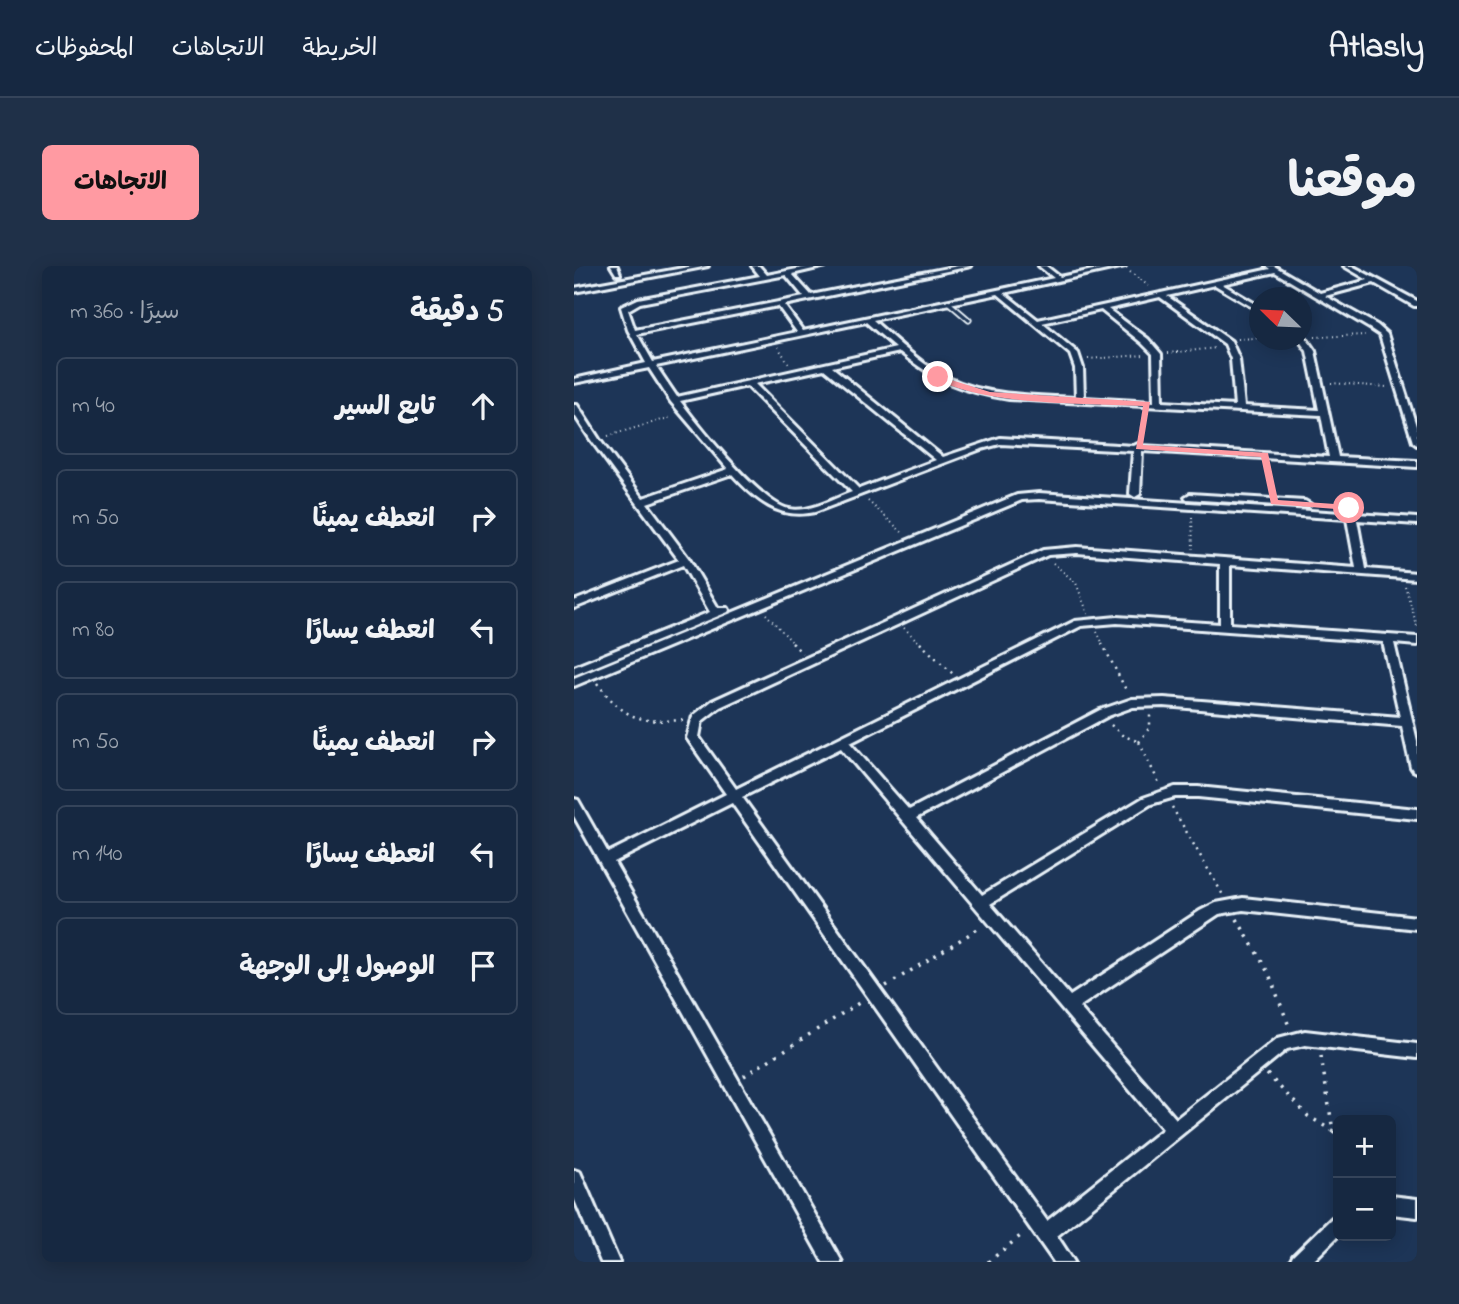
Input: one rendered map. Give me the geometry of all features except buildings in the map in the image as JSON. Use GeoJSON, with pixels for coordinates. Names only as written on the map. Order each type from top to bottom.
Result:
{"type":"FeatureCollection","features":[{"type":"Feature","properties":{"kind":"street"},"geometry":{"type":"LineString","coordinates":[[574,281],[616,270],[660,266]]}},
{"type":"Feature","properties":{"kind":"street"},"geometry":{"type":"LineString","coordinates":[[574,290],[705,266]]}},
{"type":"Feature","properties":{"kind":"street"},"geometry":{"type":"LineString","coordinates":[[755,266],[765,277]]}},
{"type":"Feature","properties":{"kind":"street"},"geometry":{"type":"LineString","coordinates":[[823,266],[632,303],[624,309],[649,364],[674,400],[734,470],[778,508],[788,512],[812,510],[941,460],[1000,441],[1417,464]]}},
{"type":"Feature","properties":{"kind":"street"},"geometry":{"type":"LineString","coordinates":[[633,333],[968,266]]}},
{"type":"Feature","properties":{"kind":"street"},"geometry":{"type":"LineString","coordinates":[[1042,266],[1059,279]]}},
{"type":"Feature","properties":{"kind":"street"},"geometry":{"type":"LineString","coordinates":[[574,381],[1122,266]]}},
{"type":"Feature","properties":{"kind":"street"},"geometry":{"type":"LineString","coordinates":[[1347,266],[1417,304]]}},
{"type":"Feature","properties":{"kind":"street"},"geometry":{"type":"LineString","coordinates":[[1038,322],[1272,268],[1383,334],[1417,442]]}},
{"type":"Feature","properties":{"kind":"street"},"geometry":{"type":"LineString","coordinates":[[788,273],[809,298]]}},
{"type":"Feature","properties":{"kind":"street"},"geometry":{"type":"LineString","coordinates":[[1320,295],[1374,281]]}},
{"type":"Feature","properties":{"kind":"street"},"geometry":{"type":"LineString","coordinates":[[1216,283],[1249,303]]}},
{"type":"Feature","properties":{"kind":"street"},"geometry":{"type":"LineString","coordinates":[[998,291],[1068,347],[1077,359],[1080,400]]}},
{"type":"Feature","properties":{"kind":"street"},"geometry":{"type":"LineString","coordinates":[[1161,295],[1224,339],[1235,359],[1240,410]]}},
{"type":"Feature","properties":{"kind":"street"},"geometry":{"type":"LineString","coordinates":[[780,304],[801,333]]}},
{"type":"Feature","properties":{"kind":"street"},"geometry":{"type":"LineString","coordinates":[[1102,308],[1152,347],[1157,354],[1158,405]]}},
{"type":"Feature","properties":{"kind":"street"},"geometry":{"type":"LineString","coordinates":[[867,319],[938,377],[970,391],[1009,397],[1324,413]]}},
{"type":"Feature","properties":{"kind":"street"},"geometry":{"type":"LineString","coordinates":[[674,400],[902,349]]}},
{"type":"Feature","properties":{"kind":"street"},"geometry":{"type":"LineString","coordinates":[[1310,350],[1334,459]]}},
{"type":"Feature","properties":{"kind":"street"},"geometry":{"type":"LineString","coordinates":[[826,366],[941,460]]}},
{"type":"Feature","properties":{"kind":"street"},"geometry":{"type":"LineString","coordinates":[[749,383],[858,492]]}},
{"type":"Feature","properties":{"kind":"street"},"geometry":{"type":"LineString","coordinates":[[574,407],[595,440],[685,561],[716,613]]}},
{"type":"Feature","properties":{"kind":"street"},"geometry":{"type":"LineString","coordinates":[[1135,494],[1138,447]]}},
{"type":"Feature","properties":{"kind":"street"},"geometry":{"type":"LineString","coordinates":[[640,502],[734,470]]}},
{"type":"Feature","properties":{"kind":"street"},"geometry":{"type":"LineString","coordinates":[[574,671],[1012,491],[1041,488],[1135,494],[1417,522]]}},
{"type":"Feature","properties":{"kind":"street"},"geometry":{"type":"LineString","coordinates":[[574,682],[1020,497],[1191,506],[1274,502],[1417,513]]}},
{"type":"Feature","properties":{"kind":"street"},"geometry":{"type":"LineString","coordinates":[[1351,516],[1362,572]]}},
{"type":"Feature","properties":{"kind":"street"},"geometry":{"type":"LineString","coordinates":[[1065,1262],[692,738],[696,719],[716,704],[1046,552],[1067,550],[1417,576]]}},
{"type":"Feature","properties":{"kind":"street"},"geometry":{"type":"LineString","coordinates":[[574,605],[685,561]]}},
{"type":"Feature","properties":{"kind":"street"},"geometry":{"type":"LineString","coordinates":[[1225,562],[1225,627]]}},
{"type":"Feature","properties":{"kind":"street"},"geometry":{"type":"LineString","coordinates":[[606,860],[1067,627],[1091,620],[1417,641]]}},
{"type":"Feature","properties":{"kind":"street"},"geometry":{"type":"LineString","coordinates":[[1388,639],[1417,767]]}},
{"type":"Feature","properties":{"kind":"street"},"geometry":{"type":"LineString","coordinates":[[907,817],[1117,706],[1147,701],[1407,722]]}},
{"type":"Feature","properties":{"kind":"street"},"geometry":{"type":"LineString","coordinates":[[842,741],[1174,1129]]}},
{"type":"Feature","properties":{"kind":"street"},"geometry":{"type":"LineString","coordinates":[[980,902],[1164,794],[1198,792],[1417,814]]}},
{"type":"Feature","properties":{"kind":"street"},"geometry":{"type":"LineString","coordinates":[[574,804],[833,1262]]}},
{"type":"Feature","properties":{"kind":"street"},"geometry":{"type":"LineString","coordinates":[[1068,1006],[1205,915],[1229,905],[1257,905],[1417,923]]}},
{"type":"Feature","properties":{"kind":"street"},"geometry":{"type":"LineString","coordinates":[[1041,1229],[1283,1043],[1317,1039],[1417,1051]]}},
{"type":"Feature","properties":{"kind":"street"},"geometry":{"type":"LineString","coordinates":[[574,1178],[610,1262]]}},
{"type":"Feature","properties":{"kind":"street"},"geometry":{"type":"LineString","coordinates":[[1396,1206],[1417,1208]]}},
{"type":"Feature","properties":{"kind":"street"},"geometry":{"type":"LineString","coordinates":[[1299,1262],[1333,1229]]}},
{"type":"Feature","properties":{"kind":"lane"},"geometry":{"type":"LineString","coordinates":[[947,302],[969,320]]}},
{"type":"Feature","properties":{"kind":"path"},"geometry":{"type":"LineString","coordinates":[[1122,266],[1161,295]]}},
{"type":"Feature","properties":{"kind":"path"},"geometry":{"type":"LineString","coordinates":[[1312,337],[1383,334]]}},
{"type":"Feature","properties":{"kind":"path"},"geometry":{"type":"LineString","coordinates":[[1224,339],[1249,338]]}},
{"type":"Feature","properties":{"kind":"path"},"geometry":{"type":"LineString","coordinates":[[772,339],[795,373]]}},
{"type":"Feature","properties":{"kind":"path"},"geometry":{"type":"LineString","coordinates":[[1317,383],[1402,388]]}},
{"type":"Feature","properties":{"kind":"path"},"geometry":{"type":"LineString","coordinates":[[1138,447],[1147,404]]}},
{"type":"Feature","properties":{"kind":"path"},"geometry":{"type":"LineString","coordinates":[[595,440],[685,413]]}},
{"type":"Feature","properties":{"kind":"path"},"geometry":{"type":"LineString","coordinates":[[1265,455],[1274,502]]}},
{"type":"Feature","properties":{"kind":"path"},"geometry":{"type":"LineString","coordinates":[[858,492],[904,534]]}},
{"type":"Feature","properties":{"kind":"path"},"geometry":{"type":"LineString","coordinates":[[1191,506],[1193,559]]}},
{"type":"Feature","properties":{"kind":"path"},"geometry":{"type":"LineString","coordinates":[[1402,575],[1417,626]]}},
{"type":"Feature","properties":{"kind":"path"},"geometry":{"type":"LineString","coordinates":[[757,605],[809,660]]}},
{"type":"Feature","properties":{"kind":"path"},"geometry":{"type":"LineString","coordinates":[[896,620],[960,681]]}},
{"type":"Feature","properties":{"kind":"path"},"geometry":{"type":"LineString","coordinates":[[591,675],[618,712],[631,718],[647,721],[696,719]]}},
{"type":"Feature","properties":{"kind":"path"},"geometry":{"type":"LineString","coordinates":[[1139,742],[1150,727],[1147,701]]}},
{"type":"Feature","properties":{"kind":"path"},"geometry":{"type":"LineString","coordinates":[[1104,713],[1115,730],[1139,742],[1164,794],[1269,974],[1293,1040]]}},
{"type":"Feature","properties":{"kind":"path"},"geometry":{"type":"LineString","coordinates":[[1317,1039],[1333,1126]]}},
{"type":"Feature","properties":{"kind":"path"},"geometry":{"type":"LineString","coordinates":[[1257,1062],[1297,1106],[1333,1130]]}},
{"type":"Feature","properties":{"kind":"path"},"geometry":{"type":"LineString","coordinates":[[988,1262],[1041,1229]]}},
{"type":"Feature","properties":{"kind":"route"},"geometry":{"type":"LineString","coordinates":[[938,377],[970,391],[1009,397],[1147,404],[1138,447],[1265,455],[1274,502],[1349,508]]}}]}
